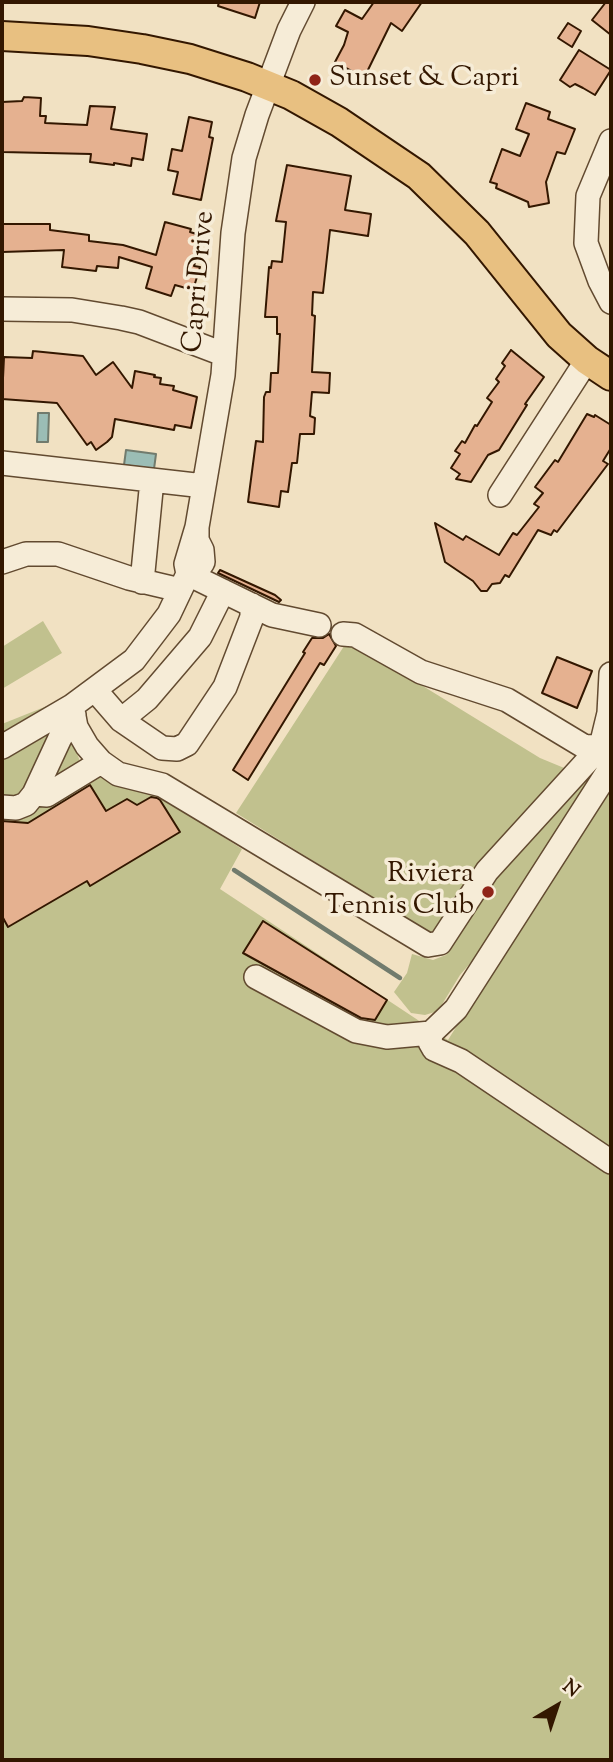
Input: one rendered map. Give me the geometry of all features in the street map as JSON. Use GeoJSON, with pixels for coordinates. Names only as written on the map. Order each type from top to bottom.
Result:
{"type":"FeatureCollection","features":[{"type":"Feature","properties":{"kind":"main road"},"geometry":{"type":"LineString","coordinates":[[2,36],[88,41],[142,49],[190,59],[291,95],[339,122],[419,176],[478,233],[551,326],[605,371]]}},
{"type":"Feature","properties":{"kind":"street","name":"Capri Drive"},"geometry":{"type":"LineString","coordinates":[[184,582],[197,571],[202,562],[197,527],[223,374],[233,233],[244,158],[289,30],[303,2]]}},
{"type":"Feature","properties":{"kind":"street"},"geometry":{"type":"LineString","coordinates":[[611,142],[588,196],[586,243],[611,302]]}},
{"type":"Feature","properties":{"kind":"street"},"geometry":{"type":"LineString","coordinates":[[2,309],[72,310],[121,318],[139,322],[223,354]]}},
{"type":"Feature","properties":{"kind":"street"},"geometry":{"type":"LineString","coordinates":[[499,495],[605,371]]}},
{"type":"Feature","properties":{"kind":"street"},"geometry":{"type":"LineString","coordinates":[[2,463],[204,486]]}},
{"type":"Feature","properties":{"kind":"street"},"geometry":{"type":"LineString","coordinates":[[142,582],[152,480]]}},
{"type":"Feature","properties":{"kind":"street"},"geometry":{"type":"LineString","coordinates":[[2,562],[26,554],[58,554],[142,582],[184,582],[223,591],[272,615],[319,625]]}},
{"type":"Feature","properties":{"kind":"street"},"geometry":{"type":"LineString","coordinates":[[2,747],[73,711],[134,660],[169,614],[184,582]]}},
{"type":"Feature","properties":{"kind":"street"},"geometry":{"type":"LineString","coordinates":[[121,720],[147,699],[200,637],[223,591]]}},
{"type":"Feature","properties":{"kind":"street"},"geometry":{"type":"LineString","coordinates":[[95,690],[121,720],[162,748],[177,749],[187,744],[225,687],[252,617],[252,605]]}},
{"type":"Feature","properties":{"kind":"street"},"geometry":{"type":"LineString","coordinates":[[343,634],[355,635],[421,672],[507,699],[585,747],[606,749]]}},
{"type":"Feature","properties":{"kind":"street"},"geometry":{"type":"LineString","coordinates":[[73,711],[76,727],[87,746],[101,762],[118,774],[162,785],[428,945],[440,943],[487,871],[606,749],[611,674]]}},
{"type":"Feature","properties":{"kind":"street"},"geometry":{"type":"LineString","coordinates":[[2,807],[16,808],[26,804],[34,794],[73,711]]}},
{"type":"Feature","properties":{"kind":"street"},"geometry":{"type":"LineString","coordinates":[[34,794],[47,794],[56,790],[101,762]]}},
{"type":"Feature","properties":{"kind":"street"},"geometry":{"type":"LineString","coordinates":[[611,767],[456,1009],[432,1033],[430,1042],[434,1049],[461,1061],[611,1162]]}},
{"type":"Feature","properties":{"kind":"street"},"geometry":{"type":"LineString","coordinates":[[256,977],[356,1031],[387,1038],[432,1033]]}},
{"type":"Feature","properties":{"kind":"green space"},"geometry":{"type":"Polygon","coordinates":[[[43,621],[62,653],[2,689],[2,647],[43,621]]]}},
{"type":"Feature","properties":{"kind":"green space"},"geometry":{"type":"Polygon","coordinates":[[[348,640],[540,758],[586,777],[597,766],[601,767],[598,782],[611,788],[611,1760],[2,1760],[2,724],[57,702],[83,769],[157,794],[242,849],[220,889],[448,1040],[491,971],[473,960],[460,975],[438,1011],[425,1015],[411,1013],[394,992],[407,973],[412,954],[433,960],[446,955],[452,947],[236,813],[348,640]]]}},
{"type":"Feature","properties":{"kind":"water"},"geometry":{"type":"Polygon","coordinates":[[[38,413],[49,413],[48,442],[37,442],[38,413]]]}},
{"type":"Feature","properties":{"kind":"water"},"geometry":{"type":"Polygon","coordinates":[[[126,450],[156,454],[154,469],[124,465],[126,450]]]}},
{"type":"Feature","properties":{"kind":"building"},"geometry":{"type":"Polygon","coordinates":[[[219,2],[260,2],[255,18],[218,6],[219,2]]]}},
{"type":"Feature","properties":{"kind":"building"},"geometry":{"type":"Polygon","coordinates":[[[374,2],[422,2],[402,31],[391,23],[364,78],[335,62],[348,32],[336,26],[345,10],[362,19],[374,2]]]}},
{"type":"Feature","properties":{"kind":"building"},"geometry":{"type":"Polygon","coordinates":[[[606,2],[611,2],[611,35],[592,20],[606,2]]]}},
{"type":"Feature","properties":{"kind":"building"},"geometry":{"type":"Polygon","coordinates":[[[568,23],[581,31],[572,47],[558,38],[568,23]]]}},
{"type":"Feature","properties":{"kind":"building"},"geometry":{"type":"Polygon","coordinates":[[[579,50],[611,70],[595,95],[575,84],[570,87],[560,80],[579,50]]]}},
{"type":"Feature","properties":{"kind":"building"},"geometry":{"type":"Polygon","coordinates":[[[24,97],[41,98],[40,116],[46,116],[45,123],[87,125],[90,106],[115,107],[111,129],[147,134],[143,160],[132,158],[131,166],[90,162],[91,154],[2,152],[2,102],[22,101],[24,97]]]}},
{"type":"Feature","properties":{"kind":"building"},"geometry":{"type":"Polygon","coordinates":[[[526,103],[550,112],[548,119],[575,129],[565,154],[557,152],[546,182],[549,203],[529,207],[528,202],[496,188],[497,184],[490,182],[502,149],[520,156],[529,134],[516,129],[526,103]]]}},
{"type":"Feature","properties":{"kind":"building"},"geometry":{"type":"Polygon","coordinates":[[[189,117],[212,122],[209,137],[213,138],[201,200],[173,194],[178,172],[168,170],[172,149],[182,151],[189,117]]]}},
{"type":"Feature","properties":{"kind":"building"},"geometry":{"type":"Polygon","coordinates":[[[287,165],[351,176],[345,210],[371,214],[368,236],[330,230],[323,293],[313,292],[312,315],[315,316],[312,372],[330,373],[329,393],[312,392],[310,416],[315,418],[314,434],[300,434],[297,463],[292,463],[288,492],[281,491],[279,507],[248,502],[256,441],[263,442],[264,397],[266,392],[270,392],[271,373],[278,373],[280,334],[277,334],[277,317],[265,317],[269,267],[271,268],[272,261],[282,262],[286,222],[276,221],[287,165]]]}},
{"type":"Feature","properties":{"kind":"building"},"geometry":{"type":"Polygon","coordinates":[[[165,222],[191,229],[190,232],[203,236],[194,266],[200,267],[193,290],[175,285],[171,296],[146,288],[152,267],[119,257],[118,268],[97,266],[96,271],[62,267],[64,250],[2,252],[2,224],[50,224],[50,230],[89,235],[89,241],[123,245],[156,255],[165,222]]]}},
{"type":"Feature","properties":{"kind":"building"},"geometry":{"type":"Polygon","coordinates":[[[511,350],[544,377],[499,450],[488,455],[471,482],[456,479],[460,474],[451,468],[460,454],[455,451],[462,441],[465,443],[492,402],[487,398],[499,382],[496,379],[505,366],[502,363],[511,350]]]}},
{"type":"Feature","properties":{"kind":"building"},"geometry":{"type":"Polygon","coordinates":[[[33,351],[83,356],[96,375],[113,362],[132,388],[135,371],[155,375],[154,377],[161,378],[160,384],[174,386],[173,390],[197,397],[191,428],[175,425],[174,430],[115,419],[112,437],[96,450],[91,442],[87,445],[57,403],[2,399],[4,357],[32,358],[33,351]]]}},
{"type":"Feature","properties":{"kind":"building"},"geometry":{"type":"Polygon","coordinates":[[[587,414],[594,417],[595,415],[611,425],[611,448],[603,461],[608,464],[557,532],[554,530],[551,535],[538,530],[509,577],[505,575],[500,583],[492,584],[487,591],[481,591],[473,581],[445,562],[435,523],[463,540],[466,536],[499,555],[513,533],[517,535],[539,507],[534,504],[543,493],[535,487],[555,460],[558,462],[587,414]]]}},
{"type":"Feature","properties":{"kind":"building"},"geometry":{"type":"Polygon","coordinates":[[[220,570],[281,600],[279,602],[218,573],[220,570]]]}},
{"type":"Feature","properties":{"kind":"building"},"geometry":{"type":"Polygon","coordinates":[[[329,634],[336,646],[324,665],[320,663],[248,780],[233,770],[312,638],[323,638],[329,634]]]}},
{"type":"Feature","properties":{"kind":"building"},"geometry":{"type":"Polygon","coordinates":[[[557,657],[592,671],[577,708],[542,693],[557,657]]]}},
{"type":"Feature","properties":{"kind":"building"},"geometry":{"type":"Polygon","coordinates":[[[90,785],[106,811],[127,799],[137,805],[151,797],[157,798],[180,832],[90,886],[87,881],[8,927],[2,916],[2,821],[28,823],[90,785]]]}},
{"type":"Feature","properties":{"kind":"building"},"geometry":{"type":"Polygon","coordinates":[[[263,921],[387,1000],[375,1020],[361,1018],[243,953],[263,921]]]}},
{"type":"Feature","properties":{"kind":"waterway"},"geometry":{"type":"LineString","coordinates":[[234,870],[400,978]]}},
{"type":"Feature","properties":{"kind":"place","name":"Sunset & Capri"},"geometry":{"type":"Point","coordinates":[315,80]}},
{"type":"Feature","properties":{"kind":"place","name":"Riviera Tennis Club"},"geometry":{"type":"Point","coordinates":[488,892]}}]}
